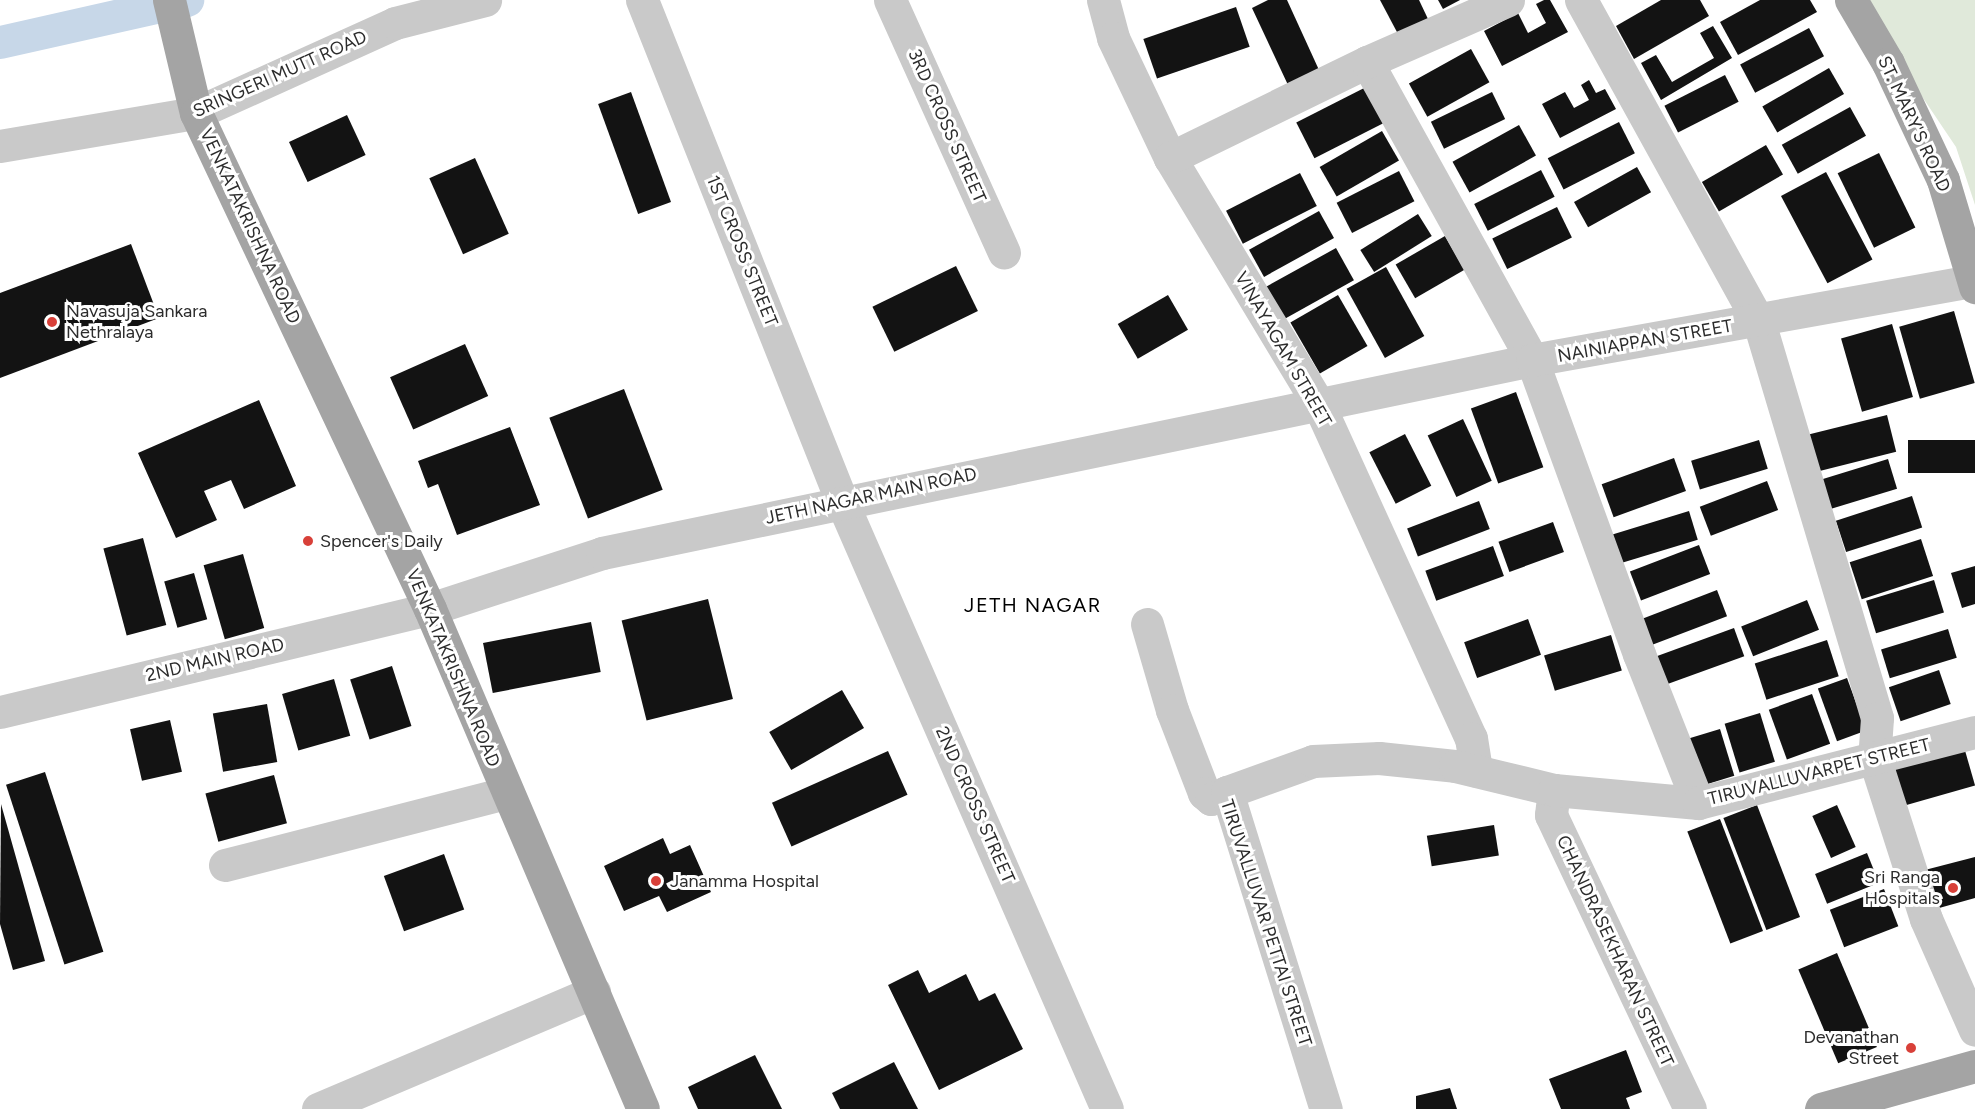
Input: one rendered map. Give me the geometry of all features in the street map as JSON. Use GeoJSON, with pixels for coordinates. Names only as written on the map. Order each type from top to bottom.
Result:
{"type":"FeatureCollection","features":[{"type":"Feature","properties":{"kind":"main road","name":"VENKATAKRISHNA ROAD"},"geometry":{"type":"LineString","coordinates":[[169,0],[187,65],[196,113],[430,609],[643,1109]]}},
{"type":"Feature","properties":{"kind":"main road","name":"ST. MARY'S ROAD"},"geometry":{"type":"LineString","coordinates":[[1851,0],[1888,63],[1943,180],[1974,284]]}},
{"type":"Feature","properties":{"kind":"main road"},"geometry":{"type":"LineString","coordinates":[[1821,1109],[1975,1066]]}},
{"type":"Feature","properties":{"kind":"street","name":"SRINGERI MUTT ROAD"},"geometry":{"type":"LineString","coordinates":[[0,146],[196,113],[395,23],[485,0]]}},
{"type":"Feature","properties":{"kind":"street","name":"1ST CROSS STREET"},"geometry":{"type":"LineString","coordinates":[[642,0],[842,502]]}},
{"type":"Feature","properties":{"kind":"street","name":"3RD CROSS STREET"},"geometry":{"type":"LineString","coordinates":[[890,0],[1004,252]]}},
{"type":"Feature","properties":{"kind":"street","name":"VINAYAGAM STREET"},"geometry":{"type":"LineString","coordinates":[[1103,0],[1113,38],[1170,158],[1319,405],[1471,738],[1476,771]]}},
{"type":"Feature","properties":{"kind":"street"},"geometry":{"type":"LineString","coordinates":[[1170,158],[1367,62],[1508,0]]}},
{"type":"Feature","properties":{"kind":"street"},"geometry":{"type":"LineString","coordinates":[[1581,0],[1759,322],[1877,718],[1874,757],[1926,919],[1975,1030]]}},
{"type":"Feature","properties":{"kind":"street"},"geometry":{"type":"LineString","coordinates":[[1367,62],[1532,360],[1639,654],[1698,803]]}},
{"type":"Feature","properties":{"kind":"street","name":"NAINIAPPAN STREET"},"geometry":{"type":"LineString","coordinates":[[1319,405],[1532,360],[1974,284]]}},
{"type":"Feature","properties":{"kind":"street","name":"JETH NAGAR MAIN ROAD"},"geometry":{"type":"LineString","coordinates":[[430,609],[602,553],[1319,405]]}},
{"type":"Feature","properties":{"kind":"street","name":"2ND CROSS STREET"},"geometry":{"type":"LineString","coordinates":[[842,502],[1107,1109]]}},
{"type":"Feature","properties":{"kind":"street","name":"2ND MAIN ROAD"},"geometry":{"type":"LineString","coordinates":[[0,712],[430,609]]}},
{"type":"Feature","properties":{"kind":"street","name":"TIRUVALLUVAR PETTAI STREET"},"geometry":{"type":"LineString","coordinates":[[1147,624],[1172,710],[1204,793],[1211,799],[1227,792],[1326,1109]]}},
{"type":"Feature","properties":{"kind":"street","name":"TIRUVALLUVARPET STREET"},"geometry":{"type":"LineString","coordinates":[[1227,792],[1313,761],[1379,758],[1476,771],[1554,790],[1698,803],[1975,732]]}},
{"type":"Feature","properties":{"kind":"street","name":"CHANDRASEKHARAN STREET"},"geometry":{"type":"LineString","coordinates":[[1554,790],[1551,815],[1690,1109]]}},
{"type":"Feature","properties":{"kind":"street"},"geometry":{"type":"LineString","coordinates":[[225,865],[507,793]]}},
{"type":"Feature","properties":{"kind":"street"},"geometry":{"type":"LineString","coordinates":[[318,1109],[594,992]]}},
{"type":"Feature","properties":{"kind":"green space"},"geometry":{"type":"Polygon","coordinates":[[[1857,0],[1975,0],[1975,205],[1956,147],[1857,0]]]}},
{"type":"Feature","properties":{"kind":"building"},"geometry":{"type":"Polygon","coordinates":[[[1268,0],[1287,0],[1319,70],[1288,85],[1252,8],[1268,0]]]}},
{"type":"Feature","properties":{"kind":"building"},"geometry":{"type":"Polygon","coordinates":[[[1380,0],[1419,0],[1428,19],[1398,34],[1380,0]]]}},
{"type":"Feature","properties":{"kind":"building"},"geometry":{"type":"Polygon","coordinates":[[[1438,0],[1460,0],[1443,9],[1438,0]]]}},
{"type":"Feature","properties":{"kind":"building"},"geometry":{"type":"Polygon","coordinates":[[[1550,0],[1568,32],[1502,66],[1484,31],[1518,13],[1528,33],[1546,23],[1536,4],[1550,0]]]}},
{"type":"Feature","properties":{"kind":"building"},"geometry":{"type":"Polygon","coordinates":[[[1661,0],[1700,0],[1709,16],[1634,59],[1616,26],[1661,0]]]}},
{"type":"Feature","properties":{"kind":"building"},"geometry":{"type":"Polygon","coordinates":[[[1760,0],[1810,0],[1817,12],[1738,55],[1720,22],[1760,0]]]}},
{"type":"Feature","properties":{"kind":"building"},"geometry":{"type":"Polygon","coordinates":[[[1236,7],[1250,47],[1157,79],[1143,39],[1236,7]]]}},
{"type":"Feature","properties":{"kind":"building"},"geometry":{"type":"Polygon","coordinates":[[[1713,26],[1732,58],[1661,100],[1641,63],[1656,55],[1672,82],[1714,58],[1700,33],[1713,26]]]}},
{"type":"Feature","properties":{"kind":"building"},"geometry":{"type":"Polygon","coordinates":[[[1809,28],[1824,56],[1755,93],[1740,65],[1809,28]]]}},
{"type":"Feature","properties":{"kind":"building"},"geometry":{"type":"Polygon","coordinates":[[[1471,49],[1489,82],[1427,117],[1409,83],[1471,49]]]}},
{"type":"Feature","properties":{"kind":"building"},"geometry":{"type":"Polygon","coordinates":[[[1829,68],[1844,94],[1777,132],[1762,106],[1829,68]]]}},
{"type":"Feature","properties":{"kind":"building"},"geometry":{"type":"Polygon","coordinates":[[[1725,75],[1739,102],[1678,133],[1664,106],[1725,75]]]}},
{"type":"Feature","properties":{"kind":"building"},"geometry":{"type":"Polygon","coordinates":[[[1589,80],[1596,93],[1605,89],[1616,109],[1560,138],[1542,104],[1565,92],[1574,108],[1589,100],[1581,85],[1589,80]]]}},
{"type":"Feature","properties":{"kind":"building"},"geometry":{"type":"Polygon","coordinates":[[[1372,84],[1390,120],[1314,158],[1296,123],[1372,84]]]}},
{"type":"Feature","properties":{"kind":"building"},"geometry":{"type":"Polygon","coordinates":[[[631,92],[671,202],[638,214],[598,104],[631,92]]]}},
{"type":"Feature","properties":{"kind":"building"},"geometry":{"type":"Polygon","coordinates":[[[1492,92],[1505,119],[1444,149],[1431,122],[1492,92]]]}},
{"type":"Feature","properties":{"kind":"building"},"geometry":{"type":"Polygon","coordinates":[[[1850,107],[1866,136],[1798,174],[1782,145],[1850,107]]]}},
{"type":"Feature","properties":{"kind":"building"},"geometry":{"type":"Polygon","coordinates":[[[347,115],[366,155],[308,182],[289,142],[347,115]]]}},
{"type":"Feature","properties":{"kind":"building"},"geometry":{"type":"Polygon","coordinates":[[[1619,122],[1635,153],[1564,190],[1548,158],[1619,122]]]}},
{"type":"Feature","properties":{"kind":"building"},"geometry":{"type":"Polygon","coordinates":[[[1519,125],[1536,156],[1469,192],[1453,162],[1519,125]]]}},
{"type":"Feature","properties":{"kind":"building"},"geometry":{"type":"Polygon","coordinates":[[[1382,131],[1399,160],[1337,196],[1320,167],[1382,131]]]}},
{"type":"Feature","properties":{"kind":"building"},"geometry":{"type":"Polygon","coordinates":[[[1766,145],[1783,174],[1719,211],[1702,182],[1766,145]]]}},
{"type":"Feature","properties":{"kind":"building"},"geometry":{"type":"Polygon","coordinates":[[[1879,153],[1915,228],[1874,248],[1838,173],[1879,153]]]}},
{"type":"Feature","properties":{"kind":"building"},"geometry":{"type":"Polygon","coordinates":[[[475,158],[509,234],[463,254],[429,178],[475,158]]]}},
{"type":"Feature","properties":{"kind":"building"},"geometry":{"type":"Polygon","coordinates":[[[1637,167],[1651,192],[1588,227],[1574,202],[1637,167]]]}},
{"type":"Feature","properties":{"kind":"building"},"geometry":{"type":"Polygon","coordinates":[[[1541,170],[1555,197],[1488,231],[1474,204],[1541,170]]]}},
{"type":"Feature","properties":{"kind":"building"},"geometry":{"type":"Polygon","coordinates":[[[1399,171],[1414,201],[1352,233],[1337,203],[1399,171]]]}},
{"type":"Feature","properties":{"kind":"building"},"geometry":{"type":"Polygon","coordinates":[[[1826,172],[1872,259],[1827,283],[1781,196],[1826,172]]]}},
{"type":"Feature","properties":{"kind":"building"},"geometry":{"type":"Polygon","coordinates":[[[1300,173],[1317,206],[1243,244],[1226,211],[1300,173]]]}},
{"type":"Feature","properties":{"kind":"building"},"geometry":{"type":"Polygon","coordinates":[[[1557,207],[1572,238],[1507,269],[1492,239],[1557,207]]]}},
{"type":"Feature","properties":{"kind":"building"},"geometry":{"type":"Polygon","coordinates":[[[1319,211],[1334,238],[1264,277],[1249,250],[1319,211]]]}},
{"type":"Feature","properties":{"kind":"building"},"geometry":{"type":"Polygon","coordinates":[[[1418,214],[1432,236],[1374,272],[1360,250],[1418,214]]]}},
{"type":"Feature","properties":{"kind":"building"},"geometry":{"type":"Polygon","coordinates":[[[1445,236],[1464,270],[1415,298],[1396,264],[1445,236]]]}},
{"type":"Feature","properties":{"kind":"building"},"geometry":{"type":"Polygon","coordinates":[[[131,244],[159,318],[0,378],[0,293],[131,244]]]}},
{"type":"Feature","properties":{"kind":"building"},"geometry":{"type":"Polygon","coordinates":[[[1336,248],[1354,280],[1283,320],[1265,287],[1336,248]]]}},
{"type":"Feature","properties":{"kind":"building"},"geometry":{"type":"Polygon","coordinates":[[[956,266],[978,311],[894,352],[872,307],[956,266]]]}},
{"type":"Feature","properties":{"kind":"building"},"geometry":{"type":"Polygon","coordinates":[[[1386,267],[1424,336],[1385,358],[1347,289],[1386,267]]]}},
{"type":"Feature","properties":{"kind":"building"},"geometry":{"type":"Polygon","coordinates":[[[1168,295],[1188,330],[1138,359],[1118,324],[1168,295]]]}},
{"type":"Feature","properties":{"kind":"building"},"geometry":{"type":"Polygon","coordinates":[[[1338,295],[1368,346],[1320,374],[1290,322],[1338,295]]]}},
{"type":"Feature","properties":{"kind":"building"},"geometry":{"type":"Polygon","coordinates":[[[1954,311],[1975,383],[1920,399],[1899,327],[1954,311]]]}},
{"type":"Feature","properties":{"kind":"building"},"geometry":{"type":"Polygon","coordinates":[[[1892,324],[1913,397],[1862,412],[1841,339],[1892,324]]]}},
{"type":"Feature","properties":{"kind":"building"},"geometry":{"type":"Polygon","coordinates":[[[465,344],[488,396],[413,429],[390,377],[465,344]]]}},
{"type":"Feature","properties":{"kind":"building"},"geometry":{"type":"Polygon","coordinates":[[[624,389],[663,490],[588,518],[549,418],[624,389]]]}},
{"type":"Feature","properties":{"kind":"building"},"geometry":{"type":"Polygon","coordinates":[[[1516,392],[1543,467],[1498,484],[1471,408],[1516,392]]]}},
{"type":"Feature","properties":{"kind":"building"},"geometry":{"type":"Polygon","coordinates":[[[259,400],[296,486],[244,509],[231,480],[204,491],[217,520],[176,538],[138,453],[259,400]]]}},
{"type":"Feature","properties":{"kind":"building"},"geometry":{"type":"Polygon","coordinates":[[[1887,415],[1896,452],[1813,473],[1804,436],[1887,415]]]}},
{"type":"Feature","properties":{"kind":"building"},"geometry":{"type":"Polygon","coordinates":[[[1463,419],[1492,481],[1456,497],[1428,435],[1463,419]]]}},
{"type":"Feature","properties":{"kind":"building"},"geometry":{"type":"Polygon","coordinates":[[[510,427],[540,505],[457,535],[438,484],[428,488],[418,461],[510,427]]]}},
{"type":"Feature","properties":{"kind":"building"},"geometry":{"type":"Polygon","coordinates":[[[1405,434],[1431,486],[1396,504],[1369,452],[1405,434]]]}},
{"type":"Feature","properties":{"kind":"building"},"geometry":{"type":"Polygon","coordinates":[[[1759,440],[1768,469],[1700,489],[1691,461],[1759,440]]]}},
{"type":"Feature","properties":{"kind":"building"},"geometry":{"type":"Polygon","coordinates":[[[1908,440],[1975,440],[1975,473],[1908,473],[1908,440]]]}},
{"type":"Feature","properties":{"kind":"building"},"geometry":{"type":"Polygon","coordinates":[[[1674,458],[1686,491],[1614,517],[1602,484],[1674,458]]]}},
{"type":"Feature","properties":{"kind":"building"},"geometry":{"type":"Polygon","coordinates":[[[1888,459],[1897,489],[1826,510],[1817,481],[1888,459]]]}},
{"type":"Feature","properties":{"kind":"building"},"geometry":{"type":"Polygon","coordinates":[[[1767,481],[1778,510],[1711,536],[1700,507],[1767,481]]]}},
{"type":"Feature","properties":{"kind":"building"},"geometry":{"type":"Polygon","coordinates":[[[1912,496],[1922,527],[1846,552],[1836,521],[1912,496]]]}},
{"type":"Feature","properties":{"kind":"building"},"geometry":{"type":"Polygon","coordinates":[[[1479,501],[1490,529],[1418,557],[1407,529],[1479,501]]]}},
{"type":"Feature","properties":{"kind":"building"},"geometry":{"type":"Polygon","coordinates":[[[1689,511],[1698,540],[1616,565],[1607,536],[1689,511]]]}},
{"type":"Feature","properties":{"kind":"building"},"geometry":{"type":"Polygon","coordinates":[[[1553,522],[1564,552],[1509,572],[1498,542],[1553,522]]]}},
{"type":"Feature","properties":{"kind":"building"},"geometry":{"type":"Polygon","coordinates":[[[143,538],[166,625],[127,636],[103,549],[143,538]]]}},
{"type":"Feature","properties":{"kind":"building"},"geometry":{"type":"Polygon","coordinates":[[[1921,539],[1933,576],[1862,599],[1850,562],[1921,539]]]}},
{"type":"Feature","properties":{"kind":"building"},"geometry":{"type":"Polygon","coordinates":[[[1699,545],[1710,574],[1641,600],[1630,572],[1699,545]]]}},
{"type":"Feature","properties":{"kind":"building"},"geometry":{"type":"Polygon","coordinates":[[[1493,546],[1504,576],[1436,601],[1425,571],[1493,546]]]}},
{"type":"Feature","properties":{"kind":"building"},"geometry":{"type":"Polygon","coordinates":[[[243,554],[264,628],[225,639],[204,565],[243,554]]]}},
{"type":"Feature","properties":{"kind":"building"},"geometry":{"type":"Polygon","coordinates":[[[1975,566],[1975,604],[1962,608],[1951,573],[1975,566]]]}},
{"type":"Feature","properties":{"kind":"building"},"geometry":{"type":"Polygon","coordinates":[[[194,573],[207,619],[177,628],[164,582],[194,573]]]}},
{"type":"Feature","properties":{"kind":"building"},"geometry":{"type":"Polygon","coordinates":[[[1934,580],[1944,613],[1876,633],[1866,601],[1934,580]]]}},
{"type":"Feature","properties":{"kind":"building"},"geometry":{"type":"Polygon","coordinates":[[[1717,590],[1727,616],[1652,645],[1642,619],[1717,590]]]}},
{"type":"Feature","properties":{"kind":"building"},"geometry":{"type":"Polygon","coordinates":[[[708,599],[733,699],[647,720],[622,621],[708,599]]]}},
{"type":"Feature","properties":{"kind":"building"},"geometry":{"type":"Polygon","coordinates":[[[1807,600],[1819,630],[1753,656],[1741,627],[1807,600]]]}},
{"type":"Feature","properties":{"kind":"building"},"geometry":{"type":"Polygon","coordinates":[[[1528,619],[1541,655],[1477,678],[1464,642],[1528,619]]]}},
{"type":"Feature","properties":{"kind":"building"},"geometry":{"type":"Polygon","coordinates":[[[591,622],[601,672],[493,693],[483,643],[591,622]]]}},
{"type":"Feature","properties":{"kind":"building"},"geometry":{"type":"Polygon","coordinates":[[[1734,628],[1744,656],[1663,686],[1653,657],[1734,628]]]}},
{"type":"Feature","properties":{"kind":"building"},"geometry":{"type":"Polygon","coordinates":[[[1948,629],[1957,658],[1890,678],[1881,649],[1948,629]]]}},
{"type":"Feature","properties":{"kind":"building"},"geometry":{"type":"Polygon","coordinates":[[[1611,635],[1622,670],[1555,691],[1544,655],[1611,635]]]}},
{"type":"Feature","properties":{"kind":"building"},"geometry":{"type":"Polygon","coordinates":[[[1827,640],[1839,676],[1766,700],[1755,663],[1827,640]]]}},
{"type":"Feature","properties":{"kind":"building"},"geometry":{"type":"Polygon","coordinates":[[[392,666],[411,726],[370,740],[350,680],[392,666]]]}},
{"type":"Feature","properties":{"kind":"building"},"geometry":{"type":"Polygon","coordinates":[[[1939,670],[1951,704],[1901,721],[1889,687],[1939,670]]]}},
{"type":"Feature","properties":{"kind":"building"},"geometry":{"type":"Polygon","coordinates":[[[1847,678],[1866,731],[1837,741],[1818,689],[1847,678]]]}},
{"type":"Feature","properties":{"kind":"building"},"geometry":{"type":"Polygon","coordinates":[[[334,679],[350,736],[298,751],[282,694],[334,679]]]}},
{"type":"Feature","properties":{"kind":"building"},"geometry":{"type":"Polygon","coordinates":[[[842,690],[864,728],[791,770],[769,732],[842,690]]]}},
{"type":"Feature","properties":{"kind":"building"},"geometry":{"type":"Polygon","coordinates":[[[1812,694],[1830,744],[1787,760],[1769,710],[1812,694]]]}},
{"type":"Feature","properties":{"kind":"building"},"geometry":{"type":"Polygon","coordinates":[[[267,704],[277,762],[223,772],[213,714],[267,704]]]}},
{"type":"Feature","properties":{"kind":"building"},"geometry":{"type":"Polygon","coordinates":[[[1760,713],[1775,762],[1740,773],[1725,724],[1760,713]]]}},
{"type":"Feature","properties":{"kind":"building"},"geometry":{"type":"Polygon","coordinates":[[[170,720],[182,772],[142,781],[130,729],[170,720]]]}},
{"type":"Feature","properties":{"kind":"building"},"geometry":{"type":"Polygon","coordinates":[[[1720,729],[1734,776],[1698,787],[1684,740],[1720,729]]]}},
{"type":"Feature","properties":{"kind":"building"},"geometry":{"type":"Polygon","coordinates":[[[1964,747],[1975,785],[1904,806],[1893,767],[1964,747]]]}},
{"type":"Feature","properties":{"kind":"building"},"geometry":{"type":"Polygon","coordinates":[[[888,751],[908,795],[792,847],[772,803],[888,751]]]}},
{"type":"Feature","properties":{"kind":"building"},"geometry":{"type":"Polygon","coordinates":[[[45,772],[103,952],[64,964],[6,785],[45,772]]]}},
{"type":"Feature","properties":{"kind":"building"},"geometry":{"type":"Polygon","coordinates":[[[274,775],[287,823],[218,842],[205,793],[274,775]]]}},
{"type":"Feature","properties":{"kind":"building"},"geometry":{"type":"Polygon","coordinates":[[[1,804],[45,961],[13,970],[0,924],[1,804]]]}},
{"type":"Feature","properties":{"kind":"building"},"geometry":{"type":"Polygon","coordinates":[[[1757,805],[1800,917],[1766,930],[1723,818],[1757,805]]]}},
{"type":"Feature","properties":{"kind":"building"},"geometry":{"type":"Polygon","coordinates":[[[1837,805],[1856,847],[1831,858],[1812,816],[1837,805]]]}},
{"type":"Feature","properties":{"kind":"building"},"geometry":{"type":"Polygon","coordinates":[[[1720,819],[1763,931],[1730,944],[1687,832],[1720,819]]]}},
{"type":"Feature","properties":{"kind":"building"},"geometry":{"type":"Polygon","coordinates":[[[1494,825],[1499,856],[1432,866],[1427,836],[1494,825]]]}},
{"type":"Feature","properties":{"kind":"building"},"geometry":{"type":"Polygon","coordinates":[[[663,838],[670,854],[690,845],[711,892],[667,912],[659,896],[624,911],[604,866],[663,838]]]}},
{"type":"Feature","properties":{"kind":"building"},"geometry":{"type":"Polygon","coordinates":[[[1867,853],[1879,883],[1827,904],[1815,874],[1867,853]]]}},
{"type":"Feature","properties":{"kind":"building"},"geometry":{"type":"Polygon","coordinates":[[[444,854],[464,909],[404,931],[384,876],[444,854]]]}},
{"type":"Feature","properties":{"kind":"building"},"geometry":{"type":"Polygon","coordinates":[[[1975,857],[1975,898],[1932,910],[1921,871],[1975,857]]]}},
{"type":"Feature","properties":{"kind":"building"},"geometry":{"type":"Polygon","coordinates":[[[1884,889],[1898,926],[1844,947],[1830,910],[1884,889]]]}},
{"type":"Feature","properties":{"kind":"building"},"geometry":{"type":"Polygon","coordinates":[[[1837,953],[1877,1047],[1838,1063],[1798,969],[1837,953]]]}},
{"type":"Feature","properties":{"kind":"building"},"geometry":{"type":"Polygon","coordinates":[[[918,970],[929,993],[966,974],[979,1001],[995,993],[1023,1049],[939,1090],[888,985],[918,970]]]}},
{"type":"Feature","properties":{"kind":"building"},"geometry":{"type":"Polygon","coordinates":[[[1626,1050],[1642,1092],[1626,1098],[1630,1109],[1561,1109],[1549,1079],[1626,1050]]]}},
{"type":"Feature","properties":{"kind":"building"},"geometry":{"type":"Polygon","coordinates":[[[755,1055],[782,1109],[698,1109],[688,1087],[755,1055]]]}},
{"type":"Feature","properties":{"kind":"building"},"geometry":{"type":"Polygon","coordinates":[[[894,1062],[918,1109],[840,1109],[832,1093],[894,1062]]]}},
{"type":"Feature","properties":{"kind":"building"},"geometry":{"type":"Polygon","coordinates":[[[1450,1088],[1457,1109],[1416,1109],[1416,1096],[1450,1088]]]}},
{"type":"Feature","properties":{"kind":"waterway"},"geometry":{"type":"LineString","coordinates":[[0,42],[187,0]]}},
{"type":"Feature","properties":{"kind":"place","name":"Navasuja Sankara Nethralaya"},"geometry":{"type":"Point","coordinates":[52,322]}},
{"type":"Feature","properties":{"kind":"place","name":"Spencer's Daily"},"geometry":{"type":"Point","coordinates":[308,541]}},
{"type":"Feature","properties":{"kind":"place","name":"Janamma Hospital"},"geometry":{"type":"Point","coordinates":[656,881]}},
{"type":"Feature","properties":{"kind":"place","name":"Sri Ranga Hospitals"},"geometry":{"type":"Point","coordinates":[1953,888]}},
{"type":"Feature","properties":{"kind":"place","name":"Devanathan Street"},"geometry":{"type":"Point","coordinates":[1911,1048]}},
{"type":"Feature","properties":{"kind":"district","name":"JETH NAGAR"},"geometry":{"type":"Point","coordinates":[1033,605]}}]}
